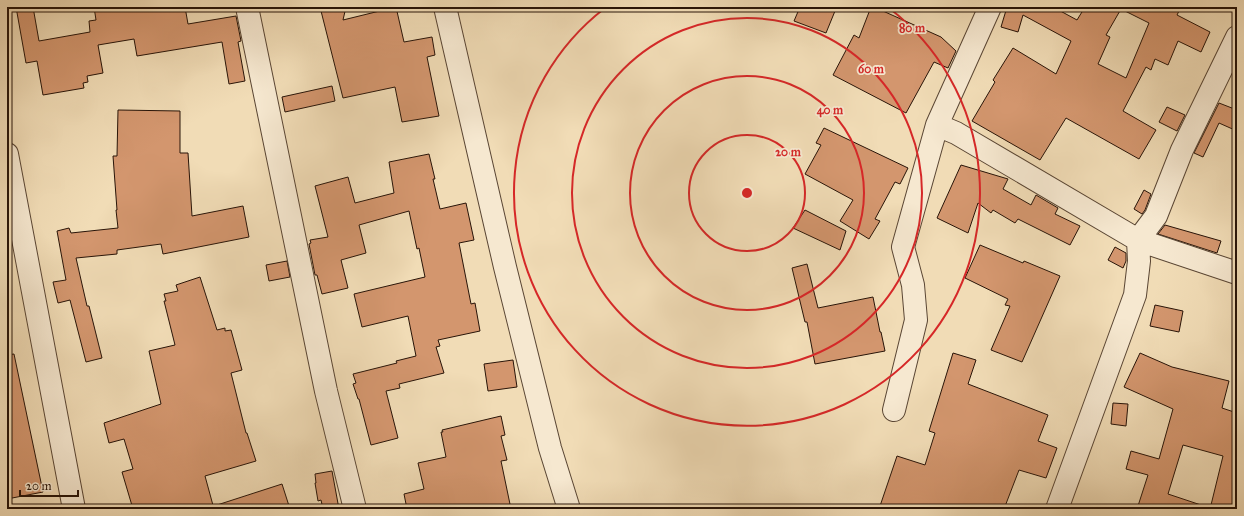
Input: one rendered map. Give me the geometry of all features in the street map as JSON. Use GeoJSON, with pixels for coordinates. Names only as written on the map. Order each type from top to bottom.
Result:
{"type":"FeatureCollection","features":[{"type":"Feature","properties":{"kind":"street"},"geometry":{"type":"LineString","coordinates":[[247,7],[326,391],[355,509]]}},
{"type":"Feature","properties":{"kind":"street"},"geometry":{"type":"LineString","coordinates":[[445,7],[505,267],[550,448],[569,509]]}},
{"type":"Feature","properties":{"kind":"street"},"geometry":{"type":"LineString","coordinates":[[894,410],[916,320],[913,285],[903,247],[937,126],[990,7]]}},
{"type":"Feature","properties":{"kind":"street"},"geometry":{"type":"LineString","coordinates":[[1056,509],[1135,295],[1139,261],[1138,240],[1156,216],[1182,150],[1237,37]]}},
{"type":"Feature","properties":{"kind":"street"},"geometry":{"type":"LineString","coordinates":[[937,126],[956,133],[1138,240],[1237,273]]}},
{"type":"Feature","properties":{"kind":"street"},"geometry":{"type":"LineString","coordinates":[[7,154],[74,509]]}},
{"type":"Feature","properties":{"kind":"building"},"geometry":{"type":"Polygon","coordinates":[[[16,7],[33,7],[39,41],[90,32],[89,21],[96,20],[94,7],[185,7],[188,24],[236,16],[241,41],[238,42],[245,81],[229,84],[222,42],[137,56],[134,39],[98,45],[103,73],[87,76],[88,82],[83,83],[84,88],[43,95],[37,61],[26,63],[16,7]]]}},
{"type":"Feature","properties":{"kind":"building"},"geometry":{"type":"Polygon","coordinates":[[[320,7],[346,7],[343,20],[396,7],[404,42],[432,37],[435,55],[427,57],[439,116],[402,122],[395,87],[343,98],[320,7]]]}},
{"type":"Feature","properties":{"kind":"building"},"geometry":{"type":"Polygon","coordinates":[[[800,7],[824,7],[835,11],[826,33],[794,21],[800,7]]]}},
{"type":"Feature","properties":{"kind":"building"},"geometry":{"type":"Polygon","coordinates":[[[871,7],[941,37],[956,51],[948,68],[934,62],[906,113],[833,75],[854,35],[859,38],[871,7]]]}},
{"type":"Feature","properties":{"kind":"building"},"geometry":{"type":"Polygon","coordinates":[[[1007,7],[1053,7],[1077,20],[1085,7],[1181,7],[1177,15],[1210,32],[1201,52],[1178,41],[1168,65],[1155,59],[1151,70],[1146,67],[1123,111],[1156,130],[1139,159],[1066,118],[1040,160],[972,121],[995,82],[993,80],[1013,48],[1056,74],[1071,41],[1023,15],[1018,32],[1001,27],[1007,7]],[[1121,9],[1106,35],[1110,37],[1098,64],[1126,78],[1149,23],[1121,9]]]}},
{"type":"Feature","properties":{"kind":"building"},"geometry":{"type":"Polygon","coordinates":[[[332,86],[335,101],[285,112],[282,97],[332,86]]]}},
{"type":"Feature","properties":{"kind":"building"},"geometry":{"type":"Polygon","coordinates":[[[1219,103],[1237,110],[1237,131],[1219,123],[1203,157],[1194,153],[1219,103]]]}},
{"type":"Feature","properties":{"kind":"building"},"geometry":{"type":"Polygon","coordinates":[[[1167,107],[1185,115],[1177,131],[1159,122],[1167,107]]]}},
{"type":"Feature","properties":{"kind":"building"},"geometry":{"type":"Polygon","coordinates":[[[118,110],[180,111],[180,153],[188,153],[192,216],[243,206],[249,237],[163,254],[161,244],[117,250],[117,254],[76,258],[87,306],[89,306],[102,358],[86,362],[70,300],[58,303],[53,282],[66,280],[57,231],[69,228],[71,233],[118,228],[113,156],[117,156],[118,110]]]}},
{"type":"Feature","properties":{"kind":"building"},"geometry":{"type":"Polygon","coordinates":[[[824,128],[908,168],[900,184],[895,182],[875,219],[880,221],[869,239],[840,221],[853,200],[805,174],[821,145],[816,143],[824,128]]]}},
{"type":"Feature","properties":{"kind":"building"},"geometry":{"type":"Polygon","coordinates":[[[429,154],[440,209],[466,203],[474,240],[459,243],[471,304],[475,303],[480,331],[438,340],[440,346],[436,347],[444,373],[399,384],[400,388],[386,391],[398,438],[371,445],[359,399],[353,384],[356,383],[353,374],[397,363],[396,361],[416,356],[408,316],[362,327],[354,294],[425,277],[419,248],[417,249],[409,211],[359,225],[366,253],[341,260],[348,288],[322,294],[317,275],[315,275],[309,244],[311,243],[310,240],[328,237],[315,186],[348,177],[355,203],[394,193],[389,162],[429,154]]]}},
{"type":"Feature","properties":{"kind":"building"},"geometry":{"type":"Polygon","coordinates":[[[961,165],[1008,179],[1003,189],[1031,205],[1036,195],[1058,208],[1055,214],[1080,226],[1070,245],[1018,219],[1015,223],[993,210],[991,213],[978,203],[968,233],[937,218],[961,165]]]}},
{"type":"Feature","properties":{"kind":"building"},"geometry":{"type":"Polygon","coordinates":[[[1144,190],[1151,194],[1142,214],[1134,209],[1144,190]]]}},
{"type":"Feature","properties":{"kind":"building"},"geometry":{"type":"Polygon","coordinates":[[[805,210],[846,231],[840,250],[793,228],[805,210]]]}},
{"type":"Feature","properties":{"kind":"building"},"geometry":{"type":"Polygon","coordinates":[[[1165,225],[1221,241],[1217,253],[1158,234],[1165,225]]]}},
{"type":"Feature","properties":{"kind":"building"},"geometry":{"type":"Polygon","coordinates":[[[980,245],[1023,263],[1024,261],[1060,276],[1022,362],[991,350],[1010,306],[1005,305],[1008,299],[965,278],[980,245]]]}},
{"type":"Feature","properties":{"kind":"building"},"geometry":{"type":"Polygon","coordinates":[[[1115,247],[1126,253],[1126,261],[1123,268],[1108,260],[1115,247]]]}},
{"type":"Feature","properties":{"kind":"building"},"geometry":{"type":"Polygon","coordinates":[[[287,261],[290,277],[269,281],[266,265],[287,261]]]}},
{"type":"Feature","properties":{"kind":"building"},"geometry":{"type":"Polygon","coordinates":[[[807,264],[818,308],[873,297],[885,351],[815,364],[807,322],[805,322],[792,268],[807,264]]]}},
{"type":"Feature","properties":{"kind":"building"},"geometry":{"type":"Polygon","coordinates":[[[200,277],[217,330],[225,328],[225,331],[231,330],[242,370],[231,373],[246,433],[256,461],[205,476],[214,509],[133,509],[122,472],[133,469],[124,439],[109,443],[104,423],[161,404],[149,351],[175,345],[164,301],[166,301],[164,294],[178,291],[176,285],[200,277]]]}},
{"type":"Feature","properties":{"kind":"building"},"geometry":{"type":"Polygon","coordinates":[[[1155,305],[1183,311],[1179,332],[1150,326],[1155,305]]]}},
{"type":"Feature","properties":{"kind":"building"},"geometry":{"type":"Polygon","coordinates":[[[953,353],[976,360],[968,384],[1048,415],[1038,441],[1057,448],[1046,478],[1019,470],[1004,509],[879,509],[897,456],[925,465],[935,433],[929,431],[953,353]]]}},
{"type":"Feature","properties":{"kind":"building"},"geometry":{"type":"Polygon","coordinates":[[[1140,353],[1172,367],[1229,381],[1222,408],[1237,413],[1237,509],[1211,505],[1223,456],[1183,445],[1168,494],[1204,506],[1203,509],[1137,509],[1148,475],[1126,469],[1131,451],[1159,459],[1173,409],[1124,387],[1140,353]]]}},
{"type":"Feature","properties":{"kind":"building"},"geometry":{"type":"Polygon","coordinates":[[[14,354],[43,492],[7,499],[7,355],[14,354]]]}},
{"type":"Feature","properties":{"kind":"building"},"geometry":{"type":"Polygon","coordinates":[[[513,360],[517,387],[488,391],[484,364],[513,360]]]}},
{"type":"Feature","properties":{"kind":"building"},"geometry":{"type":"Polygon","coordinates":[[[1113,403],[1128,404],[1126,426],[1111,424],[1113,403]]]}},
{"type":"Feature","properties":{"kind":"building"},"geometry":{"type":"Polygon","coordinates":[[[501,416],[505,435],[501,436],[507,460],[501,461],[511,509],[407,509],[404,494],[424,489],[418,463],[446,457],[441,432],[443,432],[442,430],[501,416]]]}},
{"type":"Feature","properties":{"kind":"building"},"geometry":{"type":"Polygon","coordinates":[[[332,471],[339,509],[323,509],[321,500],[318,501],[315,474],[332,471]]]}},
{"type":"Feature","properties":{"kind":"building"},"geometry":{"type":"Polygon","coordinates":[[[282,484],[290,509],[214,509],[214,506],[282,484]]]}}]}
